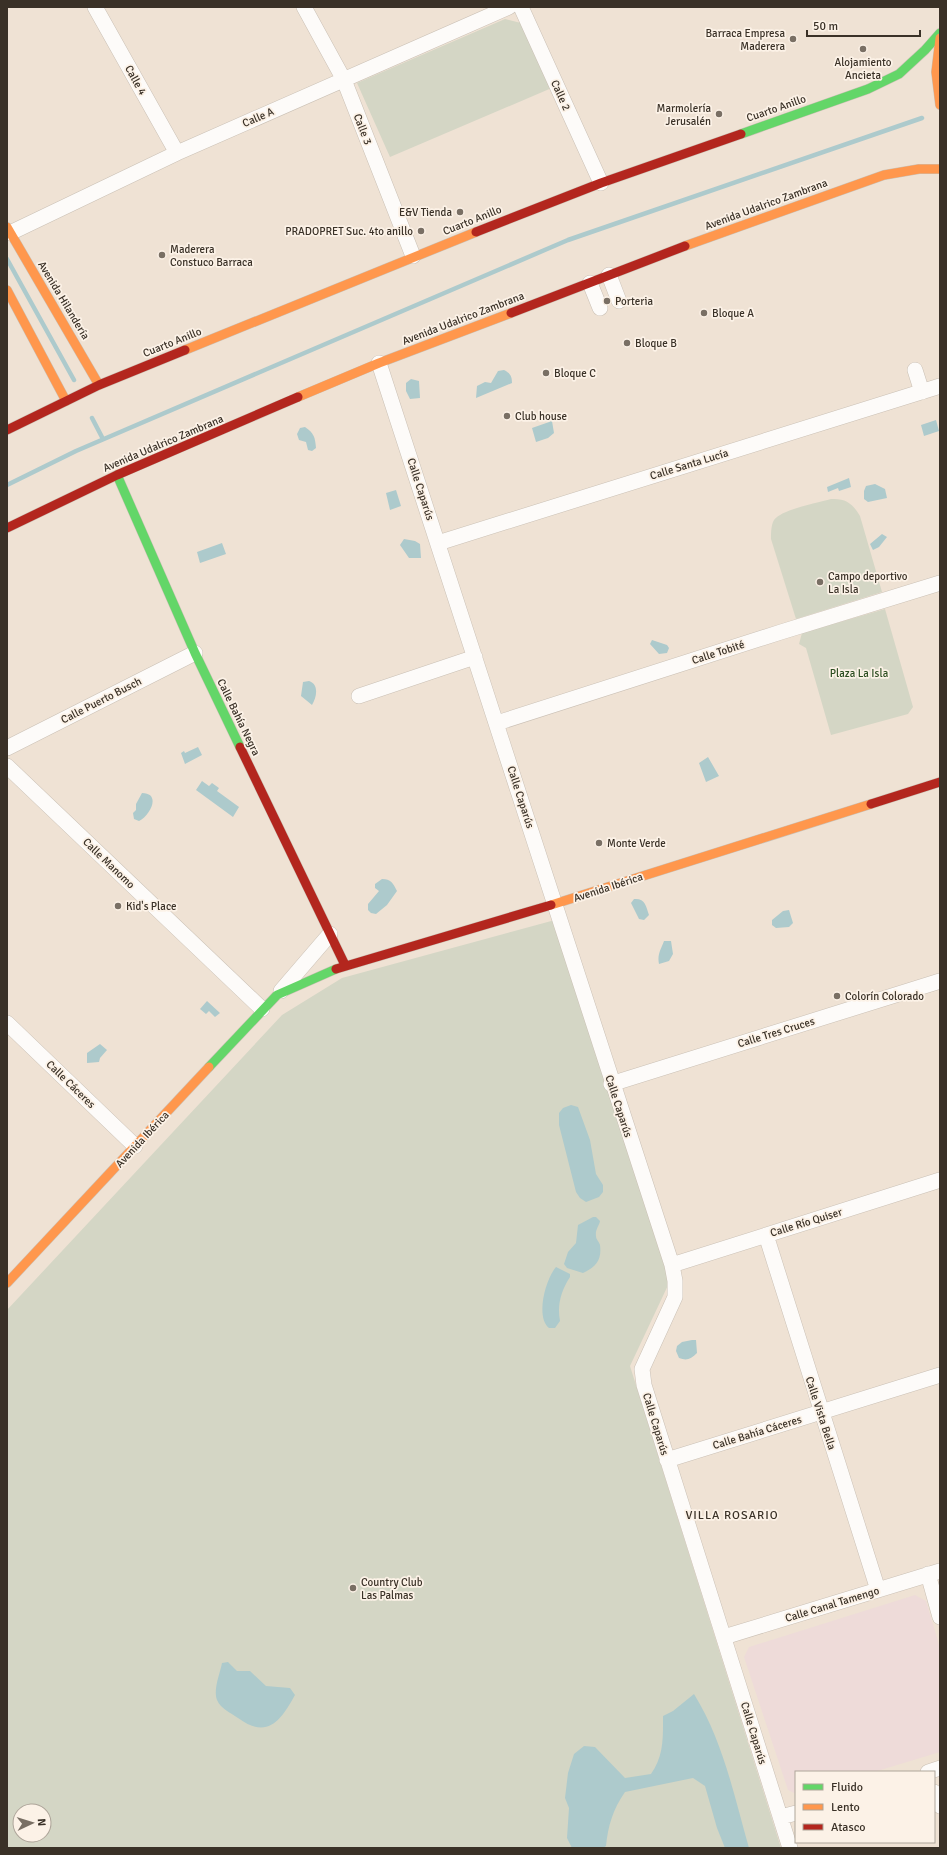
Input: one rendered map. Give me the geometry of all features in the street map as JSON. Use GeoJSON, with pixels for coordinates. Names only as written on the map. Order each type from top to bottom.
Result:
{"type":"FeatureCollection","features":[{"type":"Feature","properties":{"kind":"main road","name":"Cuarto Anillo"},"geometry":{"type":"LineString","coordinates":[[7,430],[99,384],[412,256],[601,183],[868,89],[900,74],[925,50],[940,32]]}},
{"type":"Feature","properties":{"kind":"main road"},"geometry":{"type":"LineString","coordinates":[[940,38],[936,57],[936,85],[940,105]]}},
{"type":"Feature","properties":{"kind":"main road","name":"Avenida Udalrico Zambrana"},"geometry":{"type":"LineString","coordinates":[[7,528],[117,475],[379,363],[722,232],[884,175],[919,169],[940,168]]}},
{"type":"Feature","properties":{"kind":"main road","name":"Avenida Hilandería"},"geometry":{"type":"LineString","coordinates":[[8,230],[99,384]]}},
{"type":"Feature","properties":{"kind":"main road"},"geometry":{"type":"LineString","coordinates":[[7,290],[66,401]]}},
{"type":"Feature","properties":{"kind":"main road","name":"Calle Bahía Negra"},"geometry":{"type":"LineString","coordinates":[[117,475],[195,653],[345,965]]}},
{"type":"Feature","properties":{"kind":"main road","name":"Avenida Ibérica"},"geometry":{"type":"LineString","coordinates":[[8,1280],[136,1146],[262,1009],[277,995],[345,965],[556,903],[940,782]]}},
{"type":"Feature","properties":{"kind":"street","name":"Calle 4"},"geometry":{"type":"LineString","coordinates":[[95,7],[176,153]]}},
{"type":"Feature","properties":{"kind":"street","name":"Calle 3"},"geometry":{"type":"LineString","coordinates":[[304,7],[344,80],[412,256]]}},
{"type":"Feature","properties":{"kind":"street","name":"Calle A"},"geometry":{"type":"LineString","coordinates":[[8,230],[176,153],[509,7]]}},
{"type":"Feature","properties":{"kind":"street","name":"Calle 2"},"geometry":{"type":"LineString","coordinates":[[521,7],[601,183]]}},
{"type":"Feature","properties":{"kind":"street"},"geometry":{"type":"LineString","coordinates":[[609,275],[619,301]]}},
{"type":"Feature","properties":{"kind":"street"},"geometry":{"type":"LineString","coordinates":[[590,282],[600,308]]}},
{"type":"Feature","properties":{"kind":"street","name":"Calle Caparús"},"geometry":{"type":"LineString","coordinates":[[379,363],[556,903],[612,1084],[672,1265],[675,1282],[674,1297],[642,1369],[644,1385],[790,1848]]}},
{"type":"Feature","properties":{"kind":"street"},"geometry":{"type":"LineString","coordinates":[[915,370],[922,392]]}},
{"type":"Feature","properties":{"kind":"street","name":"Calle Santa Lucía"},"geometry":{"type":"LineString","coordinates":[[438,543],[940,386]]}},
{"type":"Feature","properties":{"kind":"street","name":"Calle Tobité"},"geometry":{"type":"LineString","coordinates":[[497,723],[781,632],[940,584]]}},
{"type":"Feature","properties":{"kind":"street","name":"Calle Puerto Busch"},"geometry":{"type":"LineString","coordinates":[[7,748],[195,653]]}},
{"type":"Feature","properties":{"kind":"street"},"geometry":{"type":"LineString","coordinates":[[359,696],[475,657]]}},
{"type":"Feature","properties":{"kind":"street","name":"Calle Manomo"},"geometry":{"type":"LineString","coordinates":[[7,766],[262,1009]]}},
{"type":"Feature","properties":{"kind":"street","name":"Avenida Ibérica"},"geometry":{"type":"LineString","coordinates":[[277,995],[330,934]]}},
{"type":"Feature","properties":{"kind":"street","name":"Calle Tres Cruces"},"geometry":{"type":"LineString","coordinates":[[612,1084],[940,981]]}},
{"type":"Feature","properties":{"kind":"street","name":"Calle Cáceres"},"geometry":{"type":"LineString","coordinates":[[7,1023],[136,1146]]}},
{"type":"Feature","properties":{"kind":"street","name":"Calle Río Quiser"},"geometry":{"type":"LineString","coordinates":[[672,1265],[940,1180]]}},
{"type":"Feature","properties":{"kind":"street","name":"Calle Vista Bella"},"geometry":{"type":"LineString","coordinates":[[766,1235],[878,1590]]}},
{"type":"Feature","properties":{"kind":"street","name":"Calle Bahía Cáceres"},"geometry":{"type":"LineString","coordinates":[[667,1460],[940,1375]]}},
{"type":"Feature","properties":{"kind":"street"},"geometry":{"type":"LineString","coordinates":[[934,1573],[940,1618]]}},
{"type":"Feature","properties":{"kind":"street","name":"Calle Canal Tamengo"},"geometry":{"type":"LineString","coordinates":[[724,1637],[934,1573]]}},
{"type":"Feature","properties":{"kind":"street"},"geometry":{"type":"LineString","coordinates":[[935,1794],[940,1806]]}},
{"type":"Feature","properties":{"kind":"street"},"geometry":{"type":"LineString","coordinates":[[781,1817],[795,1813]]}},
{"type":"Feature","properties":{"kind":"shaded area"},"geometry":{"type":"Polygon","coordinates":[[[915,1595],[926,1601],[940,1648],[940,1752],[877,1771],[795,1771],[795,1794],[788,1790],[744,1657],[749,1647],[915,1595]]]}},
{"type":"Feature","properties":{"kind":"green space"},"geometry":{"type":"Polygon","coordinates":[[[505,19],[521,23],[554,87],[390,157],[357,83],[505,19]]]}},
{"type":"Feature","properties":{"kind":"green space"},"geometry":{"type":"Polygon","coordinates":[[[831,499],[845,501],[852,505],[860,516],[882,592],[796,619],[771,539],[772,524],[778,516],[784,513],[831,499]]]}},
{"type":"Feature","properties":{"kind":"green space","name":"Plaza La Isla"},"geometry":{"type":"Polygon","coordinates":[[[885,609],[913,707],[908,714],[831,735],[806,648],[799,644],[802,633],[885,609]]]}},
{"type":"Feature","properties":{"kind":"green space","name":"Country Club Las Palmas"},"geometry":{"type":"Polygon","coordinates":[[[555,920],[670,1281],[630,1366],[781,1848],[7,1848],[7,1310],[282,1015],[342,978],[555,920]]]}},
{"type":"Feature","properties":{"kind":"water"},"geometry":{"type":"Polygon","coordinates":[[[504,370],[508,372],[512,378],[512,383],[476,398],[477,386],[485,382],[491,383],[498,371],[504,370]]]}},
{"type":"Feature","properties":{"kind":"water"},"geometry":{"type":"Polygon","coordinates":[[[411,379],[419,381],[420,398],[410,399],[406,391],[406,383],[411,379]]]}},
{"type":"Feature","properties":{"kind":"water"},"geometry":{"type":"Polygon","coordinates":[[[936,420],[939,431],[924,436],[921,425],[936,420]]]}},
{"type":"Feature","properties":{"kind":"water"},"geometry":{"type":"Polygon","coordinates":[[[552,421],[554,433],[548,438],[536,442],[532,428],[552,421]]]}},
{"type":"Feature","properties":{"kind":"water"},"geometry":{"type":"Polygon","coordinates":[[[305,427],[312,433],[314,438],[316,448],[312,451],[308,450],[306,442],[299,440],[297,434],[300,428],[305,427]]]}},
{"type":"Feature","properties":{"kind":"water"},"geometry":{"type":"Polygon","coordinates":[[[849,478],[851,487],[839,491],[838,488],[828,492],[827,487],[849,478]]]}},
{"type":"Feature","properties":{"kind":"water"},"geometry":{"type":"Polygon","coordinates":[[[875,484],[885,489],[887,498],[868,502],[864,499],[864,491],[866,486],[875,484]]]}},
{"type":"Feature","properties":{"kind":"water"},"geometry":{"type":"Polygon","coordinates":[[[396,490],[401,506],[390,510],[386,493],[396,490]]]}},
{"type":"Feature","properties":{"kind":"water"},"geometry":{"type":"Polygon","coordinates":[[[882,534],[887,537],[879,547],[873,550],[870,544],[882,534]]]}},
{"type":"Feature","properties":{"kind":"water"},"geometry":{"type":"Polygon","coordinates":[[[404,539],[415,541],[420,544],[421,558],[409,558],[400,545],[404,539]]]}},
{"type":"Feature","properties":{"kind":"water"},"geometry":{"type":"Polygon","coordinates":[[[222,543],[226,554],[200,563],[197,552],[222,543]]]}},
{"type":"Feature","properties":{"kind":"water"},"geometry":{"type":"Polygon","coordinates":[[[652,640],[667,645],[669,648],[667,653],[659,654],[650,644],[652,640]]]}},
{"type":"Feature","properties":{"kind":"water"},"geometry":{"type":"Polygon","coordinates":[[[309,681],[316,688],[315,698],[312,705],[301,696],[303,682],[309,681]]]}},
{"type":"Feature","properties":{"kind":"water"},"geometry":{"type":"Polygon","coordinates":[[[198,747],[202,755],[185,764],[181,753],[184,751],[185,753],[198,747]]]}},
{"type":"Feature","properties":{"kind":"water"},"geometry":{"type":"Polygon","coordinates":[[[708,757],[719,776],[706,782],[699,763],[708,757]]]}},
{"type":"Feature","properties":{"kind":"water"},"geometry":{"type":"Polygon","coordinates":[[[202,781],[209,786],[212,783],[219,788],[217,791],[239,807],[233,817],[196,790],[202,781]]]}},
{"type":"Feature","properties":{"kind":"water"},"geometry":{"type":"Polygon","coordinates":[[[142,793],[148,794],[153,800],[150,810],[139,821],[134,819],[133,813],[136,810],[136,804],[142,793]]]}},
{"type":"Feature","properties":{"kind":"water"},"geometry":{"type":"Polygon","coordinates":[[[382,879],[391,882],[397,891],[387,905],[376,914],[371,913],[368,910],[368,904],[379,891],[375,888],[375,884],[382,879]]]}},
{"type":"Feature","properties":{"kind":"water"},"geometry":{"type":"Polygon","coordinates":[[[634,899],[643,901],[646,906],[649,915],[644,920],[639,919],[631,903],[634,899]]]}},
{"type":"Feature","properties":{"kind":"water"},"geometry":{"type":"Polygon","coordinates":[[[789,910],[793,923],[789,927],[776,928],[772,925],[772,920],[783,911],[789,910]]]}},
{"type":"Feature","properties":{"kind":"water"},"geometry":{"type":"Polygon","coordinates":[[[664,941],[671,941],[673,954],[669,961],[659,964],[659,955],[664,941]]]}},
{"type":"Feature","properties":{"kind":"water"},"geometry":{"type":"Polygon","coordinates":[[[207,1001],[220,1013],[215,1017],[209,1011],[206,1014],[200,1009],[207,1001]]]}},
{"type":"Feature","properties":{"kind":"water"},"geometry":{"type":"Polygon","coordinates":[[[100,1044],[107,1050],[100,1058],[99,1062],[87,1063],[87,1053],[100,1044]]]}},
{"type":"Feature","properties":{"kind":"water"},"geometry":{"type":"Polygon","coordinates":[[[571,1105],[578,1107],[590,1140],[596,1174],[603,1185],[603,1192],[599,1197],[586,1202],[580,1198],[576,1192],[559,1125],[559,1113],[563,1108],[571,1105]]]}},
{"type":"Feature","properties":{"kind":"water"},"geometry":{"type":"Polygon","coordinates":[[[593,1217],[596,1217],[600,1221],[596,1234],[596,1239],[600,1245],[599,1259],[595,1265],[583,1273],[567,1268],[564,1264],[568,1252],[576,1243],[578,1225],[593,1217]]]}},
{"type":"Feature","properties":{"kind":"water"},"geometry":{"type":"Polygon","coordinates":[[[556,1267],[570,1274],[570,1277],[560,1298],[560,1321],[555,1328],[549,1328],[545,1323],[542,1307],[546,1288],[552,1272],[556,1267]]]}},
{"type":"Feature","properties":{"kind":"water"},"geometry":{"type":"Polygon","coordinates":[[[696,1340],[697,1353],[689,1359],[679,1358],[676,1351],[677,1346],[682,1342],[696,1340]]]}},
{"type":"Feature","properties":{"kind":"water"},"geometry":{"type":"Polygon","coordinates":[[[228,1662],[237,1671],[250,1671],[266,1686],[290,1688],[295,1695],[279,1719],[266,1727],[258,1727],[248,1724],[221,1706],[216,1696],[217,1682],[222,1663],[228,1662]]]}},
{"type":"Feature","properties":{"kind":"water"},"geometry":{"type":"Polygon","coordinates":[[[694,1694],[713,1730],[720,1749],[733,1788],[749,1848],[725,1848],[717,1828],[705,1786],[693,1778],[625,1792],[617,1805],[612,1818],[606,1846],[603,1848],[572,1848],[567,1838],[569,1808],[565,1798],[568,1773],[574,1754],[584,1746],[595,1747],[625,1778],[651,1774],[661,1753],[663,1739],[663,1716],[673,1711],[694,1694]]]}},
{"type":"Feature","properties":{"kind":"waterway"},"geometry":{"type":"LineString","coordinates":[[7,485],[76,451],[568,240],[922,118]]}},
{"type":"Feature","properties":{"kind":"waterway"},"geometry":{"type":"LineString","coordinates":[[7,259],[74,380]]}},
{"type":"Feature","properties":{"kind":"waterway"},"geometry":{"type":"LineString","coordinates":[[92,418],[103,439]]}},
{"type":"Feature","properties":{"kind":"traffic: fast"},"geometry":{"type":"LineString","coordinates":[[741,134],[868,89],[899,74],[925,50],[940,33]]}},
{"type":"Feature","properties":{"kind":"traffic: fast"},"geometry":{"type":"LineString","coordinates":[[117,475],[195,653],[240,747]]}},
{"type":"Feature","properties":{"kind":"traffic: fast"},"geometry":{"type":"LineString","coordinates":[[209,1067],[277,995],[336,969]]}},
{"type":"Feature","properties":{"kind":"traffic: slow"},"geometry":{"type":"LineString","coordinates":[[940,38],[936,72],[940,105]]}},
{"type":"Feature","properties":{"kind":"traffic: slow"},"geometry":{"type":"LineString","coordinates":[[685,246],[884,175],[919,169],[940,169]]}},
{"type":"Feature","properties":{"kind":"traffic: slow"},"geometry":{"type":"LineString","coordinates":[[7,227],[99,385]]}},
{"type":"Feature","properties":{"kind":"traffic: slow"},"geometry":{"type":"LineString","coordinates":[[185,350],[476,232]]}},
{"type":"Feature","properties":{"kind":"traffic: slow"},"geometry":{"type":"LineString","coordinates":[[7,290],[66,401]]}},
{"type":"Feature","properties":{"kind":"traffic: slow"},"geometry":{"type":"LineString","coordinates":[[298,397],[379,363],[511,313]]}},
{"type":"Feature","properties":{"kind":"traffic: slow"},"geometry":{"type":"LineString","coordinates":[[551,905],[871,804]]}},
{"type":"Feature","properties":{"kind":"traffic: slow"},"geometry":{"type":"LineString","coordinates":[[7,1283],[209,1067]]}},
{"type":"Feature","properties":{"kind":"traffic: jam"},"geometry":{"type":"LineString","coordinates":[[476,232],[601,183],[741,134]]}},
{"type":"Feature","properties":{"kind":"traffic: jam"},"geometry":{"type":"LineString","coordinates":[[511,313],[685,246]]}},
{"type":"Feature","properties":{"kind":"traffic: jam"},"geometry":{"type":"LineString","coordinates":[[7,430],[99,385],[185,350]]}},
{"type":"Feature","properties":{"kind":"traffic: jam"},"geometry":{"type":"LineString","coordinates":[[7,528],[117,475],[298,397]]}},
{"type":"Feature","properties":{"kind":"traffic: jam"},"geometry":{"type":"LineString","coordinates":[[240,747],[345,965]]}},
{"type":"Feature","properties":{"kind":"traffic: jam"},"geometry":{"type":"LineString","coordinates":[[871,804],[940,782]]}},
{"type":"Feature","properties":{"kind":"traffic: jam"},"geometry":{"type":"LineString","coordinates":[[336,969],[551,905]]}},
{"type":"Feature","properties":{"kind":"place","name":"Barraca Empresa Maderera"},"geometry":{"type":"Point","coordinates":[793,39]}},
{"type":"Feature","properties":{"kind":"place","name":"Alojamiento Ancieta"},"geometry":{"type":"Point","coordinates":[863,49]}},
{"type":"Feature","properties":{"kind":"place","name":"Marmolería Jerusalén"},"geometry":{"type":"Point","coordinates":[719,114]}},
{"type":"Feature","properties":{"kind":"place","name":"E&V Tienda"},"geometry":{"type":"Point","coordinates":[460,212]}},
{"type":"Feature","properties":{"kind":"place","name":"PRADOPRET Suc. 4to anillo"},"geometry":{"type":"Point","coordinates":[421,231]}},
{"type":"Feature","properties":{"kind":"place","name":"Maderera Constuco Barraca"},"geometry":{"type":"Point","coordinates":[162,255]}},
{"type":"Feature","properties":{"kind":"place","name":"Porteria"},"geometry":{"type":"Point","coordinates":[607,301]}},
{"type":"Feature","properties":{"kind":"place","name":"Bloque A"},"geometry":{"type":"Point","coordinates":[704,313]}},
{"type":"Feature","properties":{"kind":"place","name":"Bloque B"},"geometry":{"type":"Point","coordinates":[627,343]}},
{"type":"Feature","properties":{"kind":"place","name":"Bloque C"},"geometry":{"type":"Point","coordinates":[546,373]}},
{"type":"Feature","properties":{"kind":"place","name":"Club house"},"geometry":{"type":"Point","coordinates":[507,416]}},
{"type":"Feature","properties":{"kind":"place","name":"Campo deportivo La Isla"},"geometry":{"type":"Point","coordinates":[820,582]}},
{"type":"Feature","properties":{"kind":"place","name":"Monte Verde"},"geometry":{"type":"Point","coordinates":[599,843]}},
{"type":"Feature","properties":{"kind":"place","name":"Kid's Place"},"geometry":{"type":"Point","coordinates":[118,906]}},
{"type":"Feature","properties":{"kind":"place","name":"Colorín Colorado"},"geometry":{"type":"Point","coordinates":[837,996]}},
{"type":"Feature","properties":{"kind":"place","name":"Country Club Las Palmas"},"geometry":{"type":"Point","coordinates":[353,1588]}},
{"type":"Feature","properties":{"kind":"district","name":"VILLA ROSARIO"},"geometry":{"type":"Point","coordinates":[732,1515]}}]}
